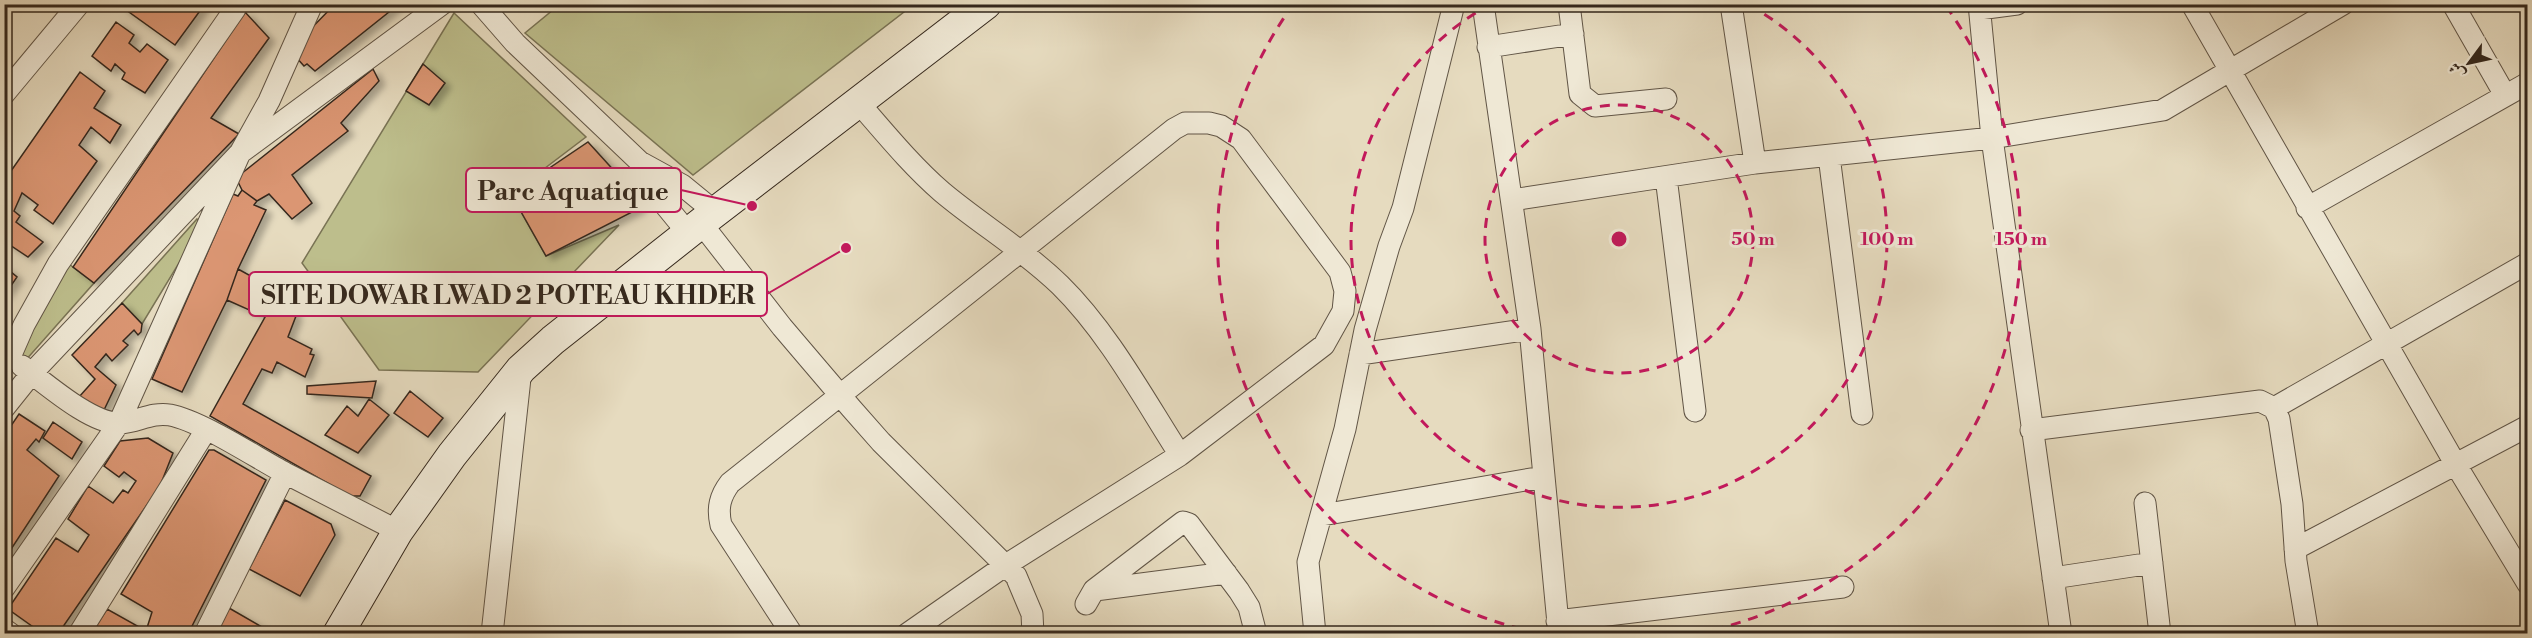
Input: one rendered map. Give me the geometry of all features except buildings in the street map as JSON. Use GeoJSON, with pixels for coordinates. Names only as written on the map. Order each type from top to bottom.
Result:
{"type":"FeatureCollection","features":[{"type":"Feature","properties":{"kind":"main road"},"geometry":{"type":"LineString","coordinates":[[338,633],[398,531],[452,455],[521,369],[562,333],[701,223],[986,4]]}},
{"type":"Feature","properties":{"kind":"street"},"geometry":{"type":"LineString","coordinates":[[4,94],[79,4]]}},
{"type":"Feature","properties":{"kind":"street"},"geometry":{"type":"LineString","coordinates":[[4,588],[119,423],[240,153],[269,101],[312,4]]}},
{"type":"Feature","properties":{"kind":"street"},"geometry":{"type":"LineString","coordinates":[[4,408],[32,373],[240,153],[442,4]]}},
{"type":"Feature","properties":{"kind":"street"},"geometry":{"type":"LineString","coordinates":[[481,4],[515,43],[640,162],[682,185],[701,223],[840,396],[881,442],[1016,576],[1032,614],[1033,633]]}},
{"type":"Feature","properties":{"kind":"street"},"geometry":{"type":"LineString","coordinates":[[1315,633],[1308,562],[1345,429],[1360,354],[1383,267],[1403,208],[1454,4]]}},
{"type":"Feature","properties":{"kind":"street"},"geometry":{"type":"LineString","coordinates":[[1483,4],[1530,329],[1558,627],[1843,587]]}},
{"type":"Feature","properties":{"kind":"street"},"geometry":{"type":"LineString","coordinates":[[1569,4],[1580,94],[1586,100],[1595,106],[1666,99]]}},
{"type":"Feature","properties":{"kind":"street"},"geometry":{"type":"LineString","coordinates":[[1731,4],[1755,163]]}},
{"type":"Feature","properties":{"kind":"street"},"geometry":{"type":"LineString","coordinates":[[2017,4],[1979,7],[1992,138],[2061,633]]}},
{"type":"Feature","properties":{"kind":"street"},"geometry":{"type":"LineString","coordinates":[[2192,4],[2307,208],[2528,584]]}},
{"type":"Feature","properties":{"kind":"street"},"geometry":{"type":"LineString","coordinates":[[1512,200],[1755,163],[1992,138],[2163,110],[2343,4]]}},
{"type":"Feature","properties":{"kind":"street"},"geometry":{"type":"LineString","coordinates":[[2453,4],[2505,95]]}},
{"type":"Feature","properties":{"kind":"street"},"geometry":{"type":"LineString","coordinates":[[234,9],[57,264],[7,355],[90,414],[119,423],[150,415],[172,416],[206,430],[398,531]]}},
{"type":"Feature","properties":{"kind":"street"},"geometry":{"type":"LineString","coordinates":[[1488,47],[1573,34]]}},
{"type":"Feature","properties":{"kind":"street"},"geometry":{"type":"LineString","coordinates":[[2307,208],[2528,83]]}},
{"type":"Feature","properties":{"kind":"street"},"geometry":{"type":"LineString","coordinates":[[858,102],[902,152],[941,190],[1059,284],[1089,319],[1180,455]]}},
{"type":"Feature","properties":{"kind":"street"},"geometry":{"type":"LineString","coordinates":[[792,633],[725,533],[719,516],[724,490],[736,477],[1174,129],[1185,123],[1197,121],[1221,126],[1248,147],[1340,272],[1345,291],[1343,311],[1324,345],[1180,455],[1006,565],[907,633]]}},
{"type":"Feature","properties":{"kind":"street"},"geometry":{"type":"LineString","coordinates":[[1829,156],[1862,414]]}},
{"type":"Feature","properties":{"kind":"street"},"geometry":{"type":"LineString","coordinates":[[640,162],[656,195],[701,223]]}},
{"type":"Feature","properties":{"kind":"street"},"geometry":{"type":"LineString","coordinates":[[1666,177],[1695,411]]}},
{"type":"Feature","properties":{"kind":"street"},"geometry":{"type":"LineString","coordinates":[[2274,408],[2528,263]]}},
{"type":"Feature","properties":{"kind":"street"},"geometry":{"type":"LineString","coordinates":[[1360,354],[1530,329]]}},
{"type":"Feature","properties":{"kind":"street"},"geometry":{"type":"LineString","coordinates":[[492,633],[521,369]]}},
{"type":"Feature","properties":{"kind":"street"},"geometry":{"type":"LineString","coordinates":[[2031,430],[2260,401],[2274,408],[2279,419],[2285,451],[2295,549],[2308,633]]}},
{"type":"Feature","properties":{"kind":"street"},"geometry":{"type":"LineString","coordinates":[[2295,549],[2528,426]]}},
{"type":"Feature","properties":{"kind":"street"},"geometry":{"type":"LineString","coordinates":[[79,633],[206,430]]}},
{"type":"Feature","properties":{"kind":"street"},"geometry":{"type":"LineString","coordinates":[[205,633],[285,473]]}},
{"type":"Feature","properties":{"kind":"street"},"geometry":{"type":"LineString","coordinates":[[1322,515],[1543,477]]}},
{"type":"Feature","properties":{"kind":"street"},"geometry":{"type":"LineString","coordinates":[[2145,503],[2160,633]]}},
{"type":"Feature","properties":{"kind":"street"},"geometry":{"type":"LineString","coordinates":[[1226,573],[1090,597],[1183,522],[1189,524],[1226,573],[1249,607],[1256,633]]}},
{"type":"Feature","properties":{"kind":"street"},"geometry":{"type":"LineString","coordinates":[[2053,578],[2152,563]]}},
{"type":"Feature","properties":{"kind":"street"},"geometry":{"type":"LineString","coordinates":[[4,629],[11,633]]}},
{"type":"Feature","properties":{"kind":"green space"},"geometry":{"type":"Polygon","coordinates":[[[559,5],[913,5],[693,175],[525,33],[559,5]]]}},
{"type":"Feature","properties":{"kind":"green space"},"geometry":{"type":"Polygon","coordinates":[[[454,13],[586,137],[511,194],[546,256],[619,225],[478,372],[379,370],[302,263],[454,13]]]}},
{"type":"Feature","properties":{"kind":"green space"},"geometry":{"type":"Polygon","coordinates":[[[197,219],[202,225],[142,324],[122,303],[197,219]]]}},
{"type":"Feature","properties":{"kind":"green space"},"geometry":{"type":"Polygon","coordinates":[[[65,261],[94,283],[25,361],[16,353],[65,261]]]}},
{"type":"Feature","properties":{"kind":"place","name":"Parc Aquatique"},"geometry":{"type":"Point","coordinates":[752,206]}},
{"type":"Feature","properties":{"kind":"place","name":"SITE DOWAR LWAD 2 POTEAU KHDER"},"geometry":{"type":"Point","coordinates":[846,248]}}]}
